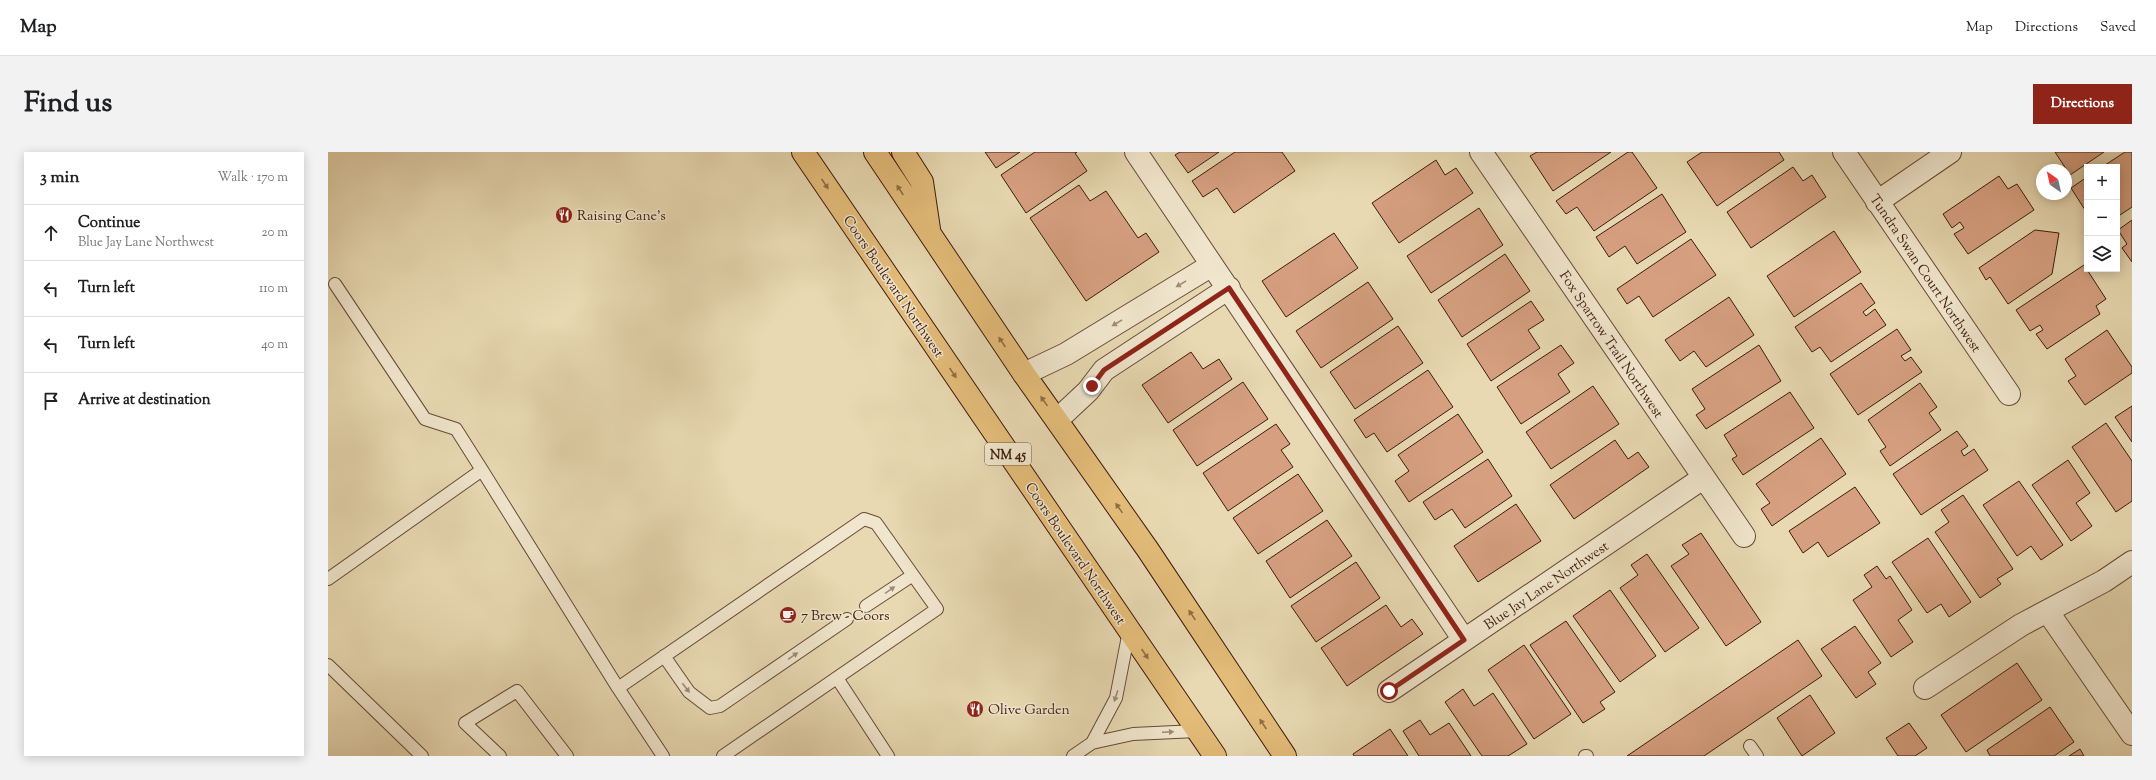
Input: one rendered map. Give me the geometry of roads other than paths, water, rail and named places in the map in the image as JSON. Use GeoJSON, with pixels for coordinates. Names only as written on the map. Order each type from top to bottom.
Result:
{"type":"FeatureCollection","features":[{"type":"Feature","properties":{"kind":"main road","name":"Coors Boulevard Northwest"},"geometry":{"type":"LineString","coordinates":[[803,152],[1214,756]]}},
{"type":"Feature","properties":{"kind":"main road"},"geometry":{"type":"LineString","coordinates":[[875,152],[1024,374],[1148,550],[1285,756]]}},
{"type":"Feature","properties":{"kind":"main road"},"geometry":{"type":"LineString","coordinates":[[903,152],[922,182],[929,234]]}},
{"type":"Feature","properties":{"kind":"street"},"geometry":{"type":"LineString","coordinates":[[1136,152],[1229,288],[1464,640]]}},
{"type":"Feature","properties":{"kind":"street","name":"Fox Sparrow Trail Northwest"},"geometry":{"type":"LineString","coordinates":[[1481,152],[1744,536]]}},
{"type":"Feature","properties":{"kind":"street","name":"Tundra Swan Court Northwest"},"geometry":{"type":"LineString","coordinates":[[1844,152],[2009,394]]}},
{"type":"Feature","properties":{"kind":"street"},"geometry":{"type":"LineString","coordinates":[[1877,202],[1950,152]]}},
{"type":"Feature","properties":{"kind":"street"},"geometry":{"type":"LineString","coordinates":[[1024,374],[1066,354],[1212,265]]}},
{"type":"Feature","properties":{"kind":"street"},"geometry":{"type":"LineString","coordinates":[[1057,420],[1088,391],[1104,370],[1229,288]]}},
{"type":"Feature","properties":{"kind":"street","name":"Blue Jay Lane Northwest"},"geometry":{"type":"LineString","coordinates":[[1389,691],[1703,478]]}},
{"type":"Feature","properties":{"kind":"street"},"geometry":{"type":"LineString","coordinates":[[1926,688],[2021,625],[2104,581],[2132,562]]}},
{"type":"Feature","properties":{"kind":"street"},"geometry":{"type":"LineString","coordinates":[[2048,612],[2132,734]]}},
{"type":"Feature","properties":{"kind":"lane"},"geometry":{"type":"LineString","coordinates":[[335,284],[426,419],[456,428],[618,688],[663,756]]}},
{"type":"Feature","properties":{"kind":"lane"},"geometry":{"type":"LineString","coordinates":[[328,580],[482,470]]}},
{"type":"Feature","properties":{"kind":"lane"},"geometry":{"type":"LineString","coordinates":[[618,688],[864,519],[876,523],[937,609],[724,756]]}},
{"type":"Feature","properties":{"kind":"lane"},"geometry":{"type":"LineString","coordinates":[[866,606],[913,575]]}},
{"type":"Feature","properties":{"kind":"lane"},"geometry":{"type":"LineString","coordinates":[[664,656],[689,692],[710,708],[720,706],[847,619]]}},
{"type":"Feature","properties":{"kind":"lane"},"geometry":{"type":"LineString","coordinates":[[1092,743],[1116,698],[1129,631]]}},
{"type":"Feature","properties":{"kind":"lane"},"geometry":{"type":"LineString","coordinates":[[328,665],[422,756]]}},
{"type":"Feature","properties":{"kind":"lane"},"geometry":{"type":"LineString","coordinates":[[836,678],[888,756]]}},
{"type":"Feature","properties":{"kind":"lane"},"geometry":{"type":"LineString","coordinates":[[500,756],[464,723],[517,691],[567,756]]}},
{"type":"Feature","properties":{"kind":"lane"},"geometry":{"type":"LineString","coordinates":[[1073,756],[1092,743],[1133,734],[1197,731]]}},
{"type":"Feature","properties":{"kind":"place","name":"Raising Cane's"},"geometry":{"type":"Point","coordinates":[564,215]}},
{"type":"Feature","properties":{"kind":"place","name":"7 Brew - Coors"},"geometry":{"type":"Point","coordinates":[788,615]}},
{"type":"Feature","properties":{"kind":"place","name":"Olive Garden"},"geometry":{"type":"Point","coordinates":[975,709]}}]}
